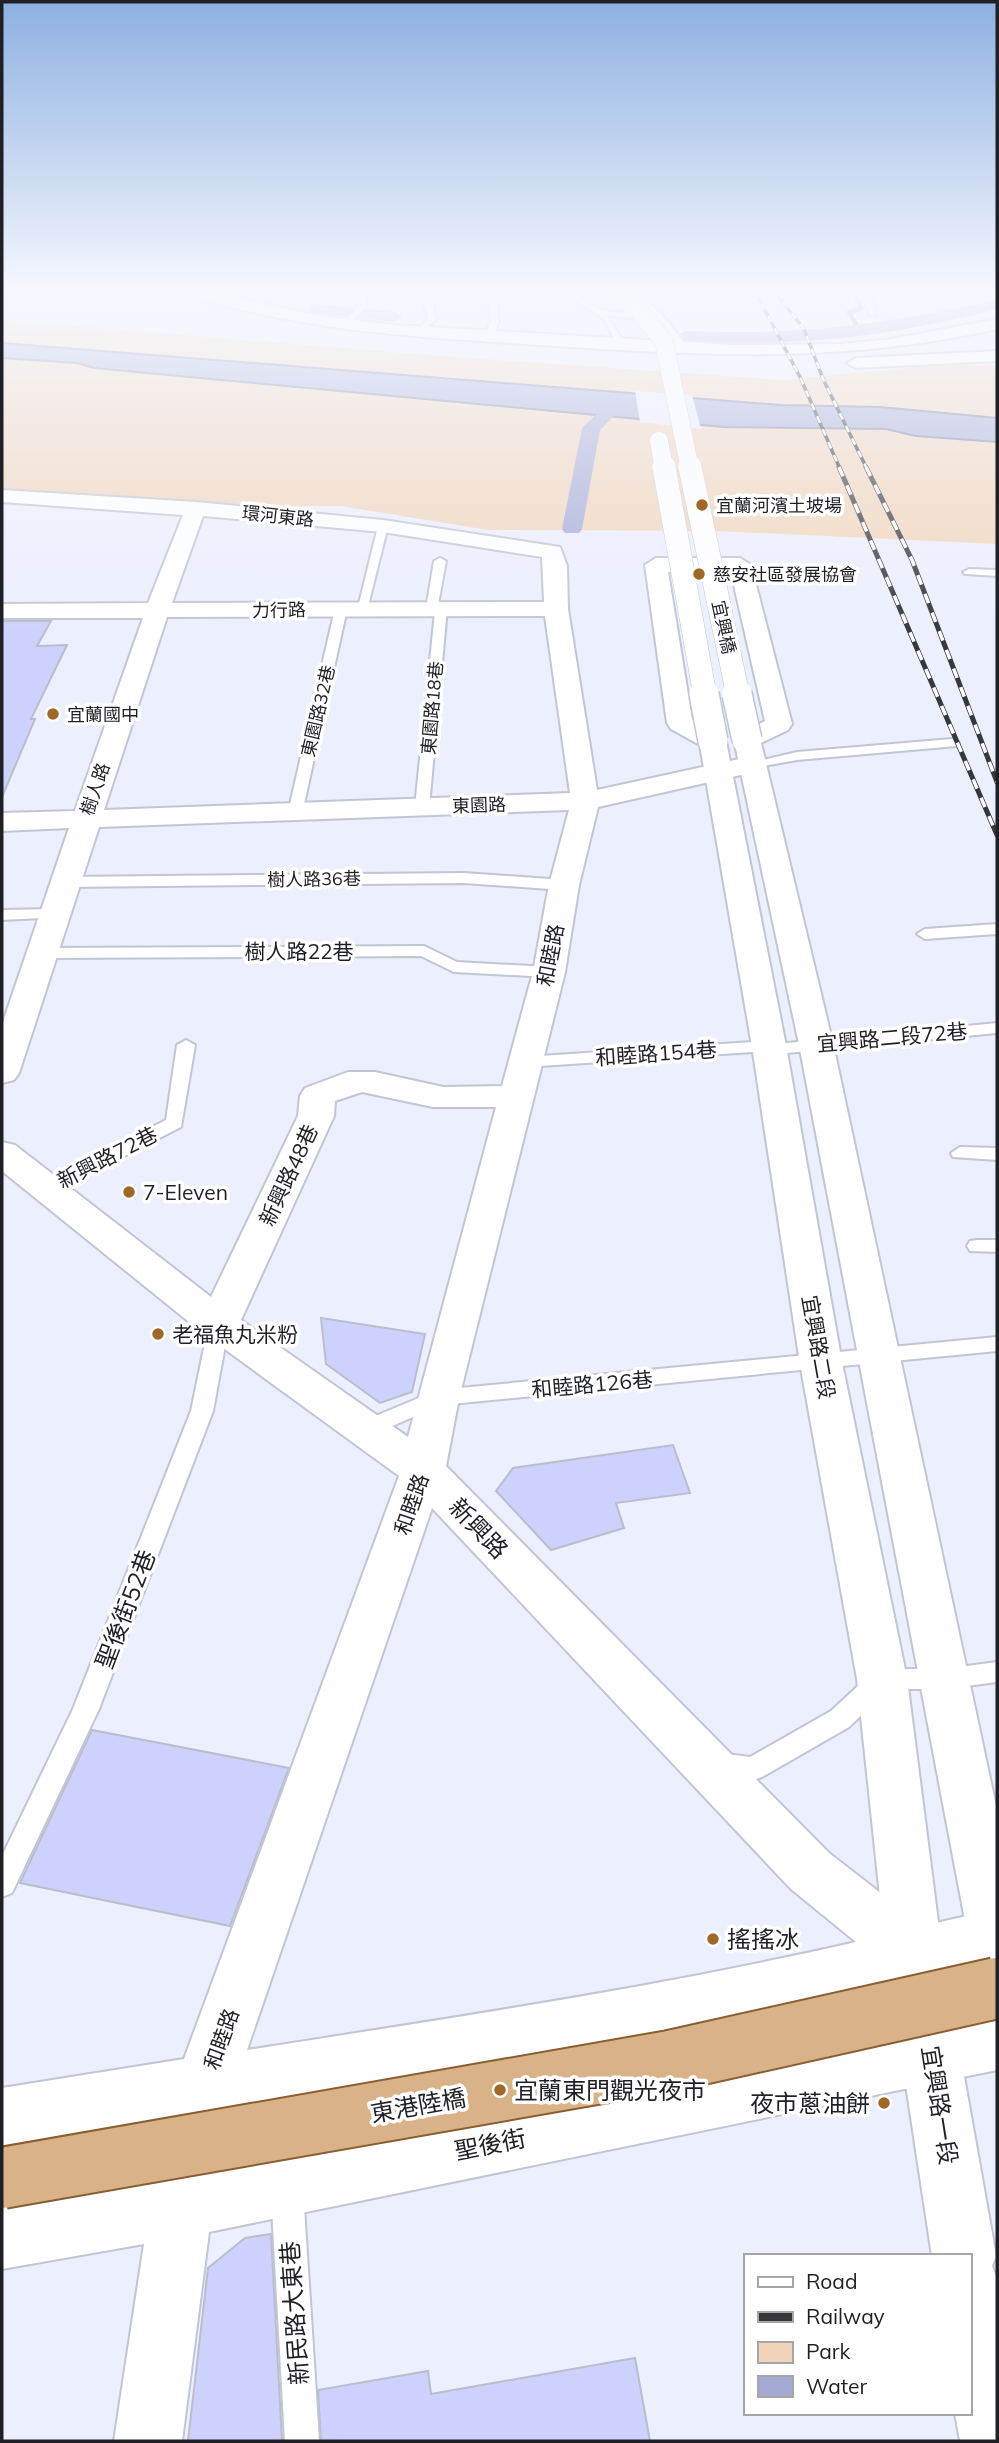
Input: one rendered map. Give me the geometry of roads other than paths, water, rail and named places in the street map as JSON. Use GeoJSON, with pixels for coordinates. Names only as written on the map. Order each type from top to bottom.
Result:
{"type":"FeatureCollection","features":[{"type":"Feature","properties":{"kind":"main road","name":"東港陸橋"},"geometry":{"type":"LineString","coordinates":[[2,2178],[670,2061],[976,1950]]}},
{"type":"Feature","properties":{"kind":"street","name":"宜興橋"},"geometry":{"type":"LineString","coordinates":[[675,405],[733,754]]}},
{"type":"Feature","properties":{"kind":"street","name":"宜興橋"},"geometry":{"type":"LineString","coordinates":[[655,418],[733,754]]}},
{"type":"Feature","properties":{"kind":"street","name":"環河東路"},"geometry":{"type":"LineString","coordinates":[[4,498],[196,509],[383,526],[552,552]]}},
{"type":"Feature","properties":{"kind":"street","name":"樹人路"},"geometry":{"type":"LineString","coordinates":[[2,1073],[45,953],[85,820],[156,611],[196,509]]}},
{"type":"Feature","properties":{"kind":"street","name":"和睦路"},"geometry":{"type":"LineString","coordinates":[[148,2441],[181,2206],[204,2087],[423,1470],[438,1398],[549,972],[564,885],[585,800],[556,610],[556,566],[552,552]]}},
{"type":"Feature","properties":{"kind":"street"},"geometry":{"type":"LineString","coordinates":[[656,565],[740,565],[779,724],[733,754],[680,723],[656,565]]}},
{"type":"Feature","properties":{"kind":"street","name":"力行路"},"geometry":{"type":"LineString","coordinates":[[2,611],[437,608],[556,610]]}},
{"type":"Feature","properties":{"kind":"street","name":"東園路"},"geometry":{"type":"LineString","coordinates":[[2,822],[585,800],[733,754]]}},
{"type":"Feature","properties":{"kind":"street","name":"宜興路二段"},"geometry":{"type":"LineString","coordinates":[[733,754],[791,1046],[879,1357],[944,1679],[976,1950]]}},
{"type":"Feature","properties":{"kind":"street","name":"宜興路二段"},"geometry":{"type":"LineString","coordinates":[[791,1046],[821,1363],[882,1679],[976,1950]]}},
{"type":"Feature","properties":{"kind":"street","name":"新興路48巷"},"geometry":{"type":"LineString","coordinates":[[219,1324],[316,1116],[318,1096],[342,1082],[375,1081],[434,1096],[520,1079]]}},
{"type":"Feature","properties":{"kind":"street","name":"新興路"},"geometry":{"type":"LineString","coordinates":[[2,1153],[219,1324],[369,1428],[423,1470],[810,1871],[976,1950]]}},
{"type":"Feature","properties":{"kind":"street"},"geometry":{"type":"LineString","coordinates":[[2,2118],[505,2038],[976,1950]]}},
{"type":"Feature","properties":{"kind":"street","name":"宜興路一段"},"geometry":{"type":"LineString","coordinates":[[964,2254],[968,2047],[976,1950]]}},
{"type":"Feature","properties":{"kind":"street","name":"聖後街"},"geometry":{"type":"LineString","coordinates":[[2,2236],[181,2206],[968,2047]]}},
{"type":"Feature","properties":{"kind":"street"},"geometry":{"type":"LineString","coordinates":[[971,2301],[994,2441]]}},
{"type":"Feature","properties":{"kind":"lane","name":"東園路32巷"},"geometry":{"type":"LineString","coordinates":[[295,813],[351,609],[383,526]]}},
{"type":"Feature","properties":{"kind":"lane","name":"東園路18巷"},"geometry":{"type":"LineString","coordinates":[[422,807],[440,561]]}},
{"type":"Feature","properties":{"kind":"lane"},"geometry":{"type":"LineString","coordinates":[[969,572],[997,573]]}},
{"type":"Feature","properties":{"kind":"lane","name":"東園路"},"geometry":{"type":"LineString","coordinates":[[733,754],[810,755],[952,743]]}},
{"type":"Feature","properties":{"kind":"lane","name":"樹人路36巷"},"geometry":{"type":"LineString","coordinates":[[65,882],[464,878],[564,885]]}},
{"type":"Feature","properties":{"kind":"lane"},"geometry":{"type":"LineString","coordinates":[[2,915],[56,914]]}},
{"type":"Feature","properties":{"kind":"lane"},"geometry":{"type":"LineString","coordinates":[[925,934],[997,929]]}},
{"type":"Feature","properties":{"kind":"lane","name":"樹人路22巷"},"geometry":{"type":"LineString","coordinates":[[45,953],[424,951],[454,967],[549,972]]}},
{"type":"Feature","properties":{"kind":"lane","name":"宜興路二段72巷"},"geometry":{"type":"LineString","coordinates":[[791,1046],[997,1028]]}},
{"type":"Feature","properties":{"kind":"lane","name":"新興路72巷"},"geometry":{"type":"LineString","coordinates":[[45,1189],[175,1124],[186,1045]]}},
{"type":"Feature","properties":{"kind":"lane","name":"和睦路154巷"},"geometry":{"type":"LineString","coordinates":[[520,1079],[791,1046]]}},
{"type":"Feature","properties":{"kind":"lane"},"geometry":{"type":"LineString","coordinates":[[960,1153],[997,1154]]}},
{"type":"Feature","properties":{"kind":"lane","name":"聖後街52巷"},"geometry":{"type":"LineString","coordinates":[[2,1884],[86,1709],[202,1411],[219,1324]]}},
{"type":"Feature","properties":{"kind":"lane","name":"和睦路126巷"},"geometry":{"type":"LineString","coordinates":[[369,1428],[438,1398],[997,1344]]}},
{"type":"Feature","properties":{"kind":"lane"},"geometry":{"type":"LineString","coordinates":[[704,1763],[753,1769],[840,1719],[882,1679],[944,1679],[997,1672]]}},
{"type":"Feature","properties":{"kind":"lane","name":"新民路大東巷"},"geometry":{"type":"LineString","coordinates":[[286,2185],[302,2441]]}},
{"type":"Feature","properties":{"kind":"water"},"geometry":{"type":"Polygon","coordinates":[[[489,405],[880,407],[997,418],[997,442],[916,436],[886,429],[723,427],[489,405]]]}},
{"type":"Feature","properties":{"kind":"waterway"},"geometry":{"type":"LineString","coordinates":[[572,529],[591,428],[614,407]]}},
{"type":"Feature","properties":{"kind":"railway"},"geometry":{"type":"LineString","coordinates":[[812,405],[840,469]]}},
{"type":"Feature","properties":{"kind":"railway"},"geometry":{"type":"LineString","coordinates":[[836,405],[867,469]]}},
{"type":"Feature","properties":{"kind":"railway"},"geometry":{"type":"LineString","coordinates":[[839,467],[997,835]]}},
{"type":"Feature","properties":{"kind":"railway"},"geometry":{"type":"LineString","coordinates":[[866,467],[912,560],[997,782]]}},
{"type":"Feature","properties":{"kind":"place","name":"宜蘭河濱土坡場"},"geometry":{"type":"Point","coordinates":[702,505]}},
{"type":"Feature","properties":{"kind":"place","name":"慈安社區發展協會"},"geometry":{"type":"Point","coordinates":[699,574]}},
{"type":"Feature","properties":{"kind":"place","name":"宜蘭國中"},"geometry":{"type":"Point","coordinates":[53,714]}},
{"type":"Feature","properties":{"kind":"place","name":"7-Eleven"},"geometry":{"type":"Point","coordinates":[129,1192]}},
{"type":"Feature","properties":{"kind":"place","name":"老福魚丸米粉"},"geometry":{"type":"Point","coordinates":[158,1334]}},
{"type":"Feature","properties":{"kind":"place","name":"搖搖冰"},"geometry":{"type":"Point","coordinates":[713,1939]}},
{"type":"Feature","properties":{"kind":"place","name":"宜蘭東門觀光夜市"},"geometry":{"type":"Point","coordinates":[500,2090]}},
{"type":"Feature","properties":{"kind":"place","name":"夜市蔥油餅"},"geometry":{"type":"Point","coordinates":[884,2103]}}]}
